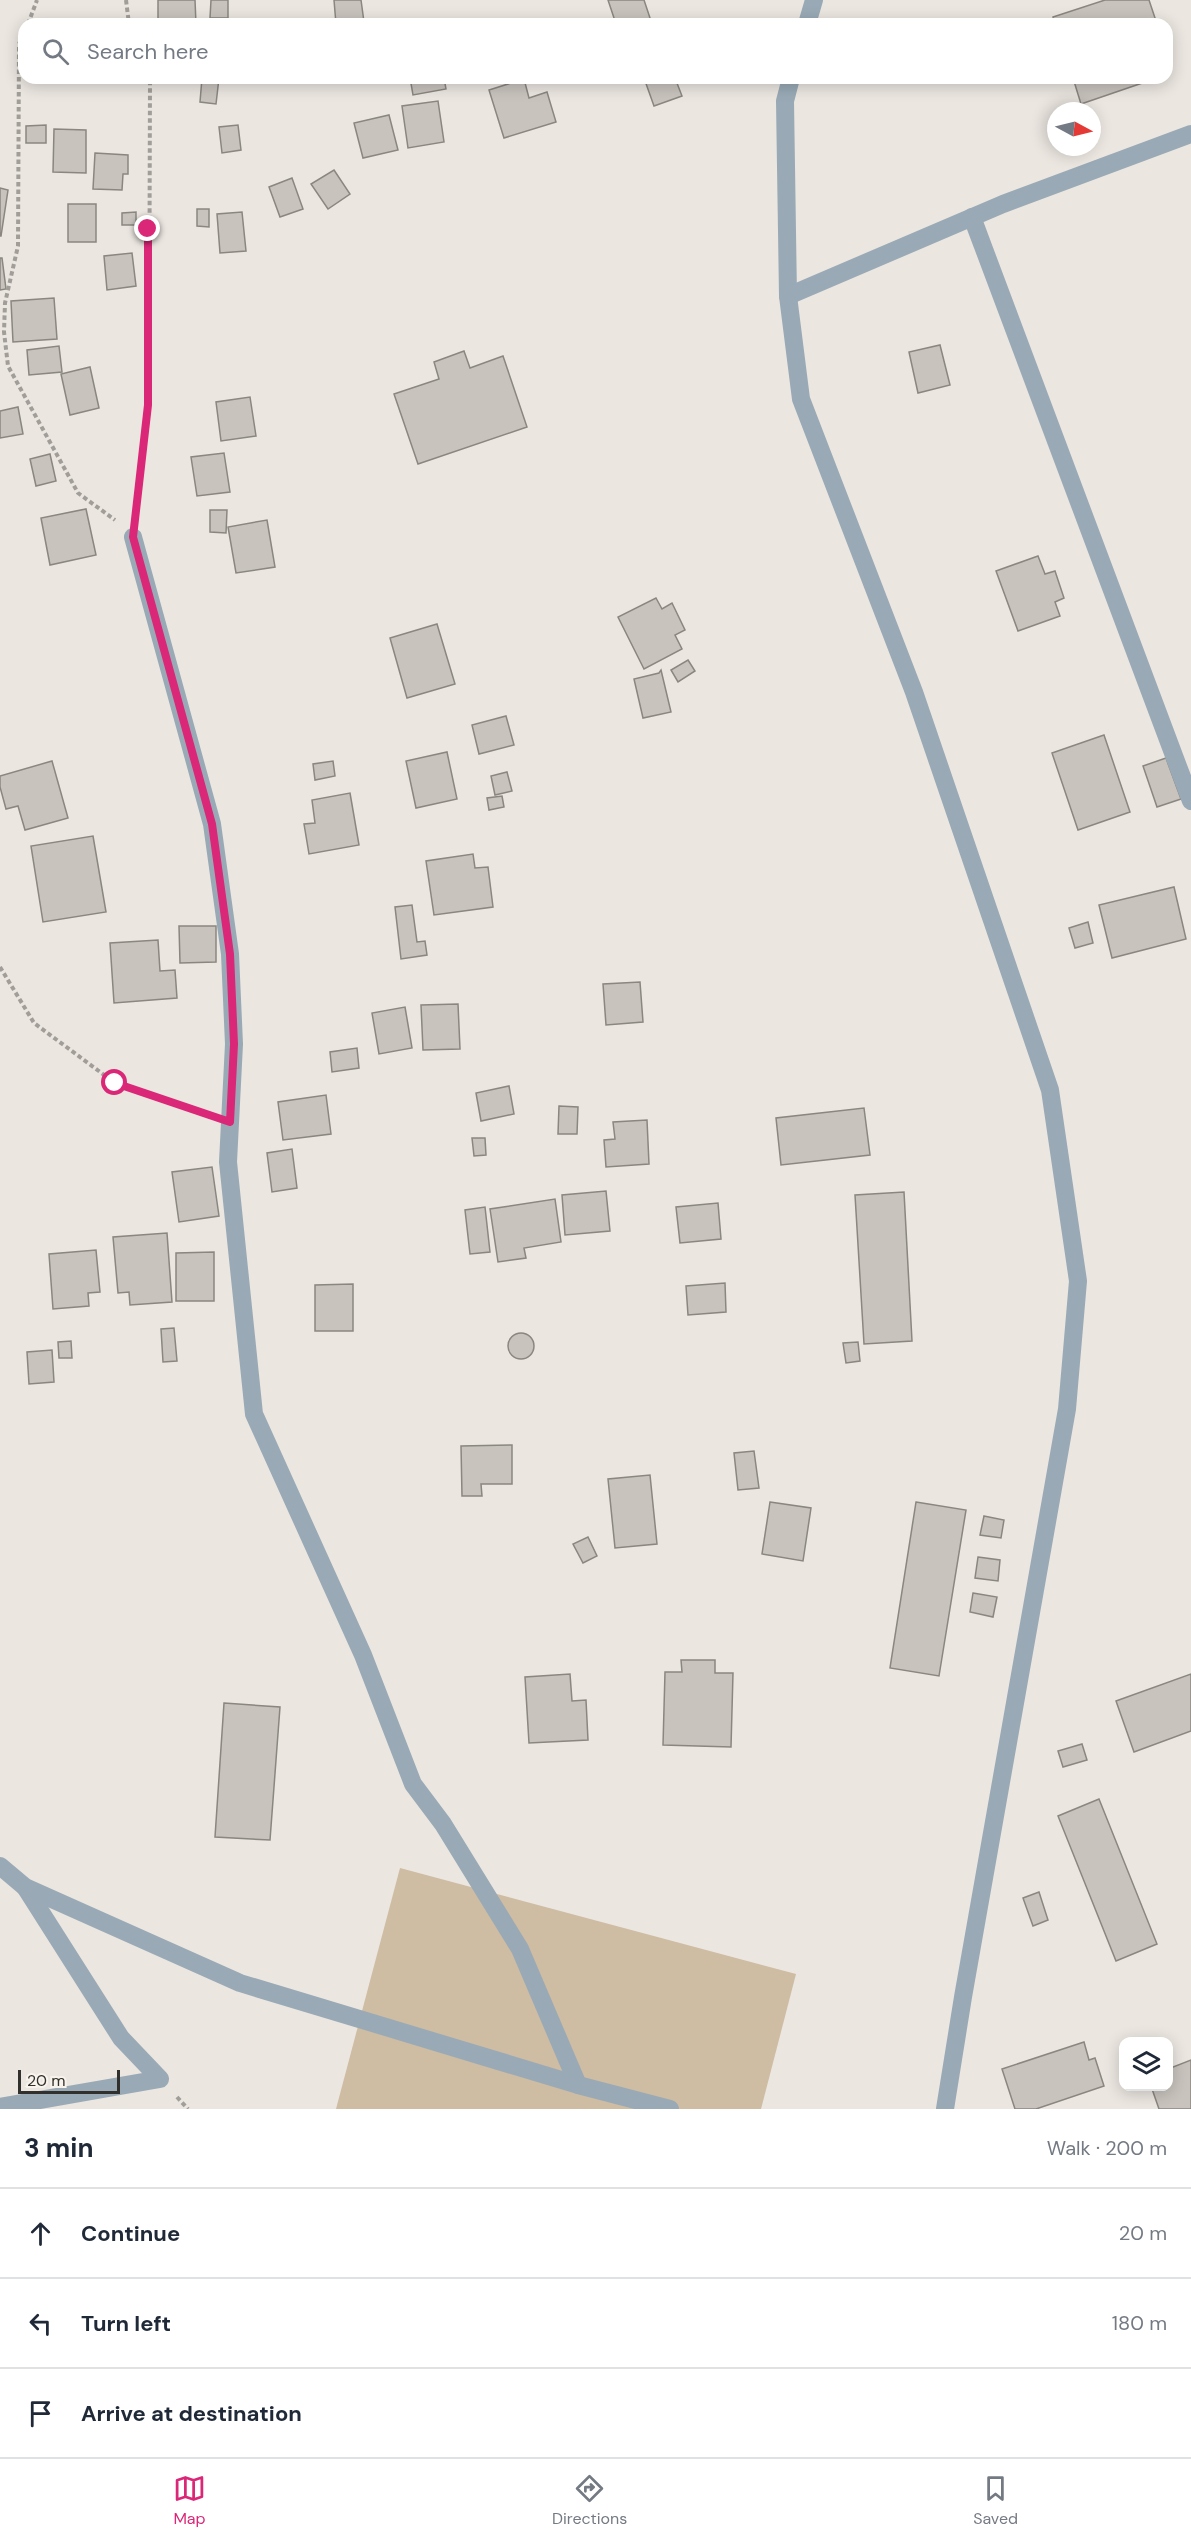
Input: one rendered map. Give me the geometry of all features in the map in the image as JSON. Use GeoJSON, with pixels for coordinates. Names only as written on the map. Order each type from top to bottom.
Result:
{"type":"FeatureCollection","features":[{"type":"Feature","properties":{"kind":"street"},"geometry":{"type":"LineString","coordinates":[[809,18],[814,0]]}},
{"type":"Feature","properties":{"kind":"street"},"geometry":{"type":"LineString","coordinates":[[789,84],[785,101],[788,296],[801,399],[914,692],[1050,1090],[1078,1281],[1066,1409],[945,2109]]}},
{"type":"Feature","properties":{"kind":"street"},"geometry":{"type":"LineString","coordinates":[[788,296],[972,217],[1191,134]]}},
{"type":"Feature","properties":{"kind":"street"},"geometry":{"type":"LineString","coordinates":[[972,217],[1191,801]]}},
{"type":"Feature","properties":{"kind":"street"},"geometry":{"type":"LineString","coordinates":[[133,537],[212,824],[230,954],[234,1044],[228,1162],[254,1414],[363,1655],[413,1784],[443,1824],[520,1949],[578,2085]]}},
{"type":"Feature","properties":{"kind":"street"},"geometry":{"type":"LineString","coordinates":[[0,1866],[26,1887],[240,1983],[578,2085],[670,2109]]}},
{"type":"Feature","properties":{"kind":"street"},"geometry":{"type":"LineString","coordinates":[[0,2106],[160,2079],[121,2038],[26,1887]]}},
{"type":"Feature","properties":{"kind":"path"},"geometry":{"type":"LineString","coordinates":[[30,18],[37,0]]}},
{"type":"Feature","properties":{"kind":"path"},"geometry":{"type":"LineString","coordinates":[[126,0],[128,18]]}},
{"type":"Feature","properties":{"kind":"path"},"geometry":{"type":"LineString","coordinates":[[19,84],[18,246],[5,303],[4,332],[8,366],[78,493],[97,504],[133,537]]}},
{"type":"Feature","properties":{"kind":"path"},"geometry":{"type":"LineString","coordinates":[[133,537],[148,405],[150,84]]}},
{"type":"Feature","properties":{"kind":"path"},"geometry":{"type":"LineString","coordinates":[[0,966],[34,1023],[115,1083],[230,1122]]}},
{"type":"Feature","properties":{"kind":"shaded area"},"geometry":{"type":"Polygon","coordinates":[[[400,1868],[796,1974],[761,2109],[336,2109],[400,1868]]]}},
{"type":"Feature","properties":{"kind":"building"},"geometry":{"type":"Polygon","coordinates":[[[158,0],[195,0],[196,18],[158,18],[158,0]]]}},
{"type":"Feature","properties":{"kind":"building"},"geometry":{"type":"Polygon","coordinates":[[[211,0],[228,0],[228,18],[210,18],[211,0]]]}},
{"type":"Feature","properties":{"kind":"building"},"geometry":{"type":"Polygon","coordinates":[[[334,0],[361,0],[363,18],[336,18],[334,0]]]}},
{"type":"Feature","properties":{"kind":"building"},"geometry":{"type":"Polygon","coordinates":[[[608,0],[644,0],[650,18],[614,18],[608,0]]]}},
{"type":"Feature","properties":{"kind":"building"},"geometry":{"type":"Polygon","coordinates":[[[1105,0],[1149,0],[1155,18],[1053,18],[1105,0]]]}},
{"type":"Feature","properties":{"kind":"building"},"geometry":{"type":"Polygon","coordinates":[[[202,84],[218,84],[216,104],[200,102],[202,84]]]}},
{"type":"Feature","properties":{"kind":"building"},"geometry":{"type":"Polygon","coordinates":[[[411,84],[445,84],[446,89],[413,95],[411,84]]]}},
{"type":"Feature","properties":{"kind":"building"},"geometry":{"type":"Polygon","coordinates":[[[508,84],[525,84],[529,98],[547,92],[556,122],[504,138],[489,90],[508,84]]]}},
{"type":"Feature","properties":{"kind":"building"},"geometry":{"type":"Polygon","coordinates":[[[646,84],[677,84],[682,96],[654,106],[646,84]]]}},
{"type":"Feature","properties":{"kind":"building"},"geometry":{"type":"Polygon","coordinates":[[[1075,84],[1139,84],[1087,102],[1080,102],[1075,84]]]}},
{"type":"Feature","properties":{"kind":"building"},"geometry":{"type":"Polygon","coordinates":[[[438,101],[444,142],[408,148],[402,106],[438,101]]]}},
{"type":"Feature","properties":{"kind":"building"},"geometry":{"type":"Polygon","coordinates":[[[389,115],[398,150],[363,158],[354,123],[389,115]]]}},
{"type":"Feature","properties":{"kind":"building"},"geometry":{"type":"Polygon","coordinates":[[[46,125],[46,143],[26,143],[26,126],[46,125]]]}},
{"type":"Feature","properties":{"kind":"building"},"geometry":{"type":"Polygon","coordinates":[[[238,125],[241,150],[222,153],[219,127],[238,125]]]}},
{"type":"Feature","properties":{"kind":"building"},"geometry":{"type":"Polygon","coordinates":[[[54,129],[86,130],[86,173],[53,172],[54,129]]]}},
{"type":"Feature","properties":{"kind":"building"},"geometry":{"type":"Polygon","coordinates":[[[95,153],[128,155],[128,174],[123,174],[122,190],[93,189],[95,153]]]}},
{"type":"Feature","properties":{"kind":"building"},"geometry":{"type":"Polygon","coordinates":[[[334,170],[350,194],[328,209],[311,184],[334,170]]]}},
{"type":"Feature","properties":{"kind":"building"},"geometry":{"type":"Polygon","coordinates":[[[292,178],[303,209],[280,217],[269,187],[292,178]]]}},
{"type":"Feature","properties":{"kind":"building"},"geometry":{"type":"Polygon","coordinates":[[[0,188],[8,190],[1,236],[0,236],[0,188]]]}},
{"type":"Feature","properties":{"kind":"building"},"geometry":{"type":"Polygon","coordinates":[[[68,204],[96,204],[96,242],[68,242],[68,204]]]}},
{"type":"Feature","properties":{"kind":"building"},"geometry":{"type":"Polygon","coordinates":[[[197,209],[209,209],[209,227],[197,226],[197,209]]]}},
{"type":"Feature","properties":{"kind":"building"},"geometry":{"type":"Polygon","coordinates":[[[136,212],[136,225],[122,225],[122,213],[136,212]]]}},
{"type":"Feature","properties":{"kind":"building"},"geometry":{"type":"Polygon","coordinates":[[[242,212],[246,251],[220,253],[217,214],[242,212]]]}},
{"type":"Feature","properties":{"kind":"building"},"geometry":{"type":"Polygon","coordinates":[[[132,253],[136,286],[107,290],[104,256],[132,253]]]}},
{"type":"Feature","properties":{"kind":"building"},"geometry":{"type":"Polygon","coordinates":[[[0,258],[2,258],[6,289],[0,290],[0,258]]]}},
{"type":"Feature","properties":{"kind":"building"},"geometry":{"type":"Polygon","coordinates":[[[54,298],[57,339],[13,342],[11,301],[54,298]]]}},
{"type":"Feature","properties":{"kind":"building"},"geometry":{"type":"Polygon","coordinates":[[[940,345],[950,385],[918,393],[909,352],[940,345]]]}},
{"type":"Feature","properties":{"kind":"building"},"geometry":{"type":"Polygon","coordinates":[[[59,346],[62,372],[29,375],[27,350],[59,346]]]}},
{"type":"Feature","properties":{"kind":"building"},"geometry":{"type":"Polygon","coordinates":[[[464,351],[470,368],[503,356],[527,427],[418,464],[394,394],[439,379],[434,362],[464,351]]]}},
{"type":"Feature","properties":{"kind":"building"},"geometry":{"type":"Polygon","coordinates":[[[90,367],[99,408],[70,415],[61,374],[90,367]]]}},
{"type":"Feature","properties":{"kind":"building"},"geometry":{"type":"Polygon","coordinates":[[[250,397],[256,436],[221,441],[216,402],[250,397]]]}},
{"type":"Feature","properties":{"kind":"building"},"geometry":{"type":"Polygon","coordinates":[[[18,407],[23,434],[0,438],[0,411],[18,407]]]}},
{"type":"Feature","properties":{"kind":"building"},"geometry":{"type":"Polygon","coordinates":[[[224,453],[230,492],[197,496],[191,457],[224,453]]]}},
{"type":"Feature","properties":{"kind":"building"},"geometry":{"type":"Polygon","coordinates":[[[50,454],[56,481],[36,486],[30,459],[50,454]]]}},
{"type":"Feature","properties":{"kind":"building"},"geometry":{"type":"Polygon","coordinates":[[[86,509],[96,555],[50,565],[41,518],[86,509]]]}},
{"type":"Feature","properties":{"kind":"building"},"geometry":{"type":"Polygon","coordinates":[[[210,510],[227,510],[226,533],[210,532],[210,510]]]}},
{"type":"Feature","properties":{"kind":"building"},"geometry":{"type":"Polygon","coordinates":[[[267,520],[275,567],[236,573],[228,527],[267,520]]]}},
{"type":"Feature","properties":{"kind":"building"},"geometry":{"type":"Polygon","coordinates":[[[1038,556],[1045,574],[1055,571],[1064,598],[1055,602],[1060,616],[1018,631],[996,571],[1038,556]]]}},
{"type":"Feature","properties":{"kind":"building"},"geometry":{"type":"Polygon","coordinates":[[[656,598],[662,609],[672,603],[685,630],[675,635],[682,649],[644,669],[618,617],[656,598]]]}},
{"type":"Feature","properties":{"kind":"building"},"geometry":{"type":"Polygon","coordinates":[[[437,624],[455,684],[407,698],[390,638],[437,624]]]}},
{"type":"Feature","properties":{"kind":"building"},"geometry":{"type":"Polygon","coordinates":[[[688,660],[695,671],[678,682],[671,670],[688,660]]]}},
{"type":"Feature","properties":{"kind":"building"},"geometry":{"type":"Polygon","coordinates":[[[661,670],[671,712],[643,718],[634,679],[659,673],[661,670]]]}},
{"type":"Feature","properties":{"kind":"building"},"geometry":{"type":"Polygon","coordinates":[[[506,716],[514,745],[479,754],[472,725],[506,716]]]}},
{"type":"Feature","properties":{"kind":"building"},"geometry":{"type":"Polygon","coordinates":[[[1104,735],[1130,812],[1078,830],[1052,753],[1104,735]]]}},
{"type":"Feature","properties":{"kind":"building"},"geometry":{"type":"Polygon","coordinates":[[[447,752],[457,799],[416,808],[406,761],[447,752]]]}},
{"type":"Feature","properties":{"kind":"building"},"geometry":{"type":"Polygon","coordinates":[[[1166,758],[1181,799],[1157,807],[1143,766],[1166,758]]]}},
{"type":"Feature","properties":{"kind":"building"},"geometry":{"type":"Polygon","coordinates":[[[52,761],[68,818],[25,830],[18,806],[6,809],[0,787],[0,776],[52,761]]]}},
{"type":"Feature","properties":{"kind":"building"},"geometry":{"type":"Polygon","coordinates":[[[333,761],[335,776],[315,780],[313,764],[333,761]]]}},
{"type":"Feature","properties":{"kind":"building"},"geometry":{"type":"Polygon","coordinates":[[[507,772],[512,791],[495,795],[491,776],[507,772]]]}},
{"type":"Feature","properties":{"kind":"building"},"geometry":{"type":"Polygon","coordinates":[[[350,793],[359,845],[309,854],[304,824],[315,823],[312,800],[350,793]]]}},
{"type":"Feature","properties":{"kind":"building"},"geometry":{"type":"Polygon","coordinates":[[[502,796],[504,807],[489,810],[487,798],[502,796]]]}},
{"type":"Feature","properties":{"kind":"building"},"geometry":{"type":"Polygon","coordinates":[[[93,836],[106,912],[43,922],[31,846],[93,836]]]}},
{"type":"Feature","properties":{"kind":"building"},"geometry":{"type":"Polygon","coordinates":[[[473,854],[475,868],[488,867],[493,907],[434,915],[426,861],[473,854]]]}},
{"type":"Feature","properties":{"kind":"building"},"geometry":{"type":"Polygon","coordinates":[[[1174,887],[1186,939],[1112,958],[1099,905],[1174,887]]]}},
{"type":"Feature","properties":{"kind":"building"},"geometry":{"type":"Polygon","coordinates":[[[412,905],[417,942],[425,941],[427,955],[401,959],[395,907],[412,905]]]}},
{"type":"Feature","properties":{"kind":"building"},"geometry":{"type":"Polygon","coordinates":[[[1088,922],[1093,943],[1075,948],[1069,928],[1088,922]]]}},
{"type":"Feature","properties":{"kind":"building"},"geometry":{"type":"Polygon","coordinates":[[[179,926],[216,926],[216,962],[180,963],[179,926]]]}},
{"type":"Feature","properties":{"kind":"building"},"geometry":{"type":"Polygon","coordinates":[[[158,940],[160,971],[175,970],[177,998],[114,1003],[110,943],[158,940]]]}},
{"type":"Feature","properties":{"kind":"building"},"geometry":{"type":"Polygon","coordinates":[[[640,982],[643,1022],[606,1025],[603,984],[640,982]]]}},
{"type":"Feature","properties":{"kind":"building"},"geometry":{"type":"Polygon","coordinates":[[[458,1004],[460,1049],[423,1050],[421,1005],[458,1004]]]}},
{"type":"Feature","properties":{"kind":"building"},"geometry":{"type":"Polygon","coordinates":[[[405,1007],[412,1048],[379,1054],[372,1013],[405,1007]]]}},
{"type":"Feature","properties":{"kind":"building"},"geometry":{"type":"Polygon","coordinates":[[[357,1048],[359,1068],[332,1072],[330,1052],[357,1048]]]}},
{"type":"Feature","properties":{"kind":"building"},"geometry":{"type":"Polygon","coordinates":[[[509,1086],[514,1114],[481,1121],[476,1093],[509,1086]]]}},
{"type":"Feature","properties":{"kind":"building"},"geometry":{"type":"Polygon","coordinates":[[[326,1095],[331,1134],[283,1140],[278,1102],[326,1095]]]}},
{"type":"Feature","properties":{"kind":"building"},"geometry":{"type":"Polygon","coordinates":[[[559,1106],[578,1107],[577,1134],[558,1134],[559,1106]]]}},
{"type":"Feature","properties":{"kind":"building"},"geometry":{"type":"Polygon","coordinates":[[[864,1108],[870,1155],[781,1165],[776,1118],[864,1108]]]}},
{"type":"Feature","properties":{"kind":"building"},"geometry":{"type":"Polygon","coordinates":[[[647,1120],[649,1164],[606,1167],[604,1140],[615,1139],[613,1122],[647,1120]]]}},
{"type":"Feature","properties":{"kind":"building"},"geometry":{"type":"Polygon","coordinates":[[[472,1138],[485,1138],[486,1155],[474,1156],[472,1138]]]}},
{"type":"Feature","properties":{"kind":"building"},"geometry":{"type":"Polygon","coordinates":[[[292,1149],[297,1188],[272,1192],[267,1153],[292,1149]]]}},
{"type":"Feature","properties":{"kind":"building"},"geometry":{"type":"Polygon","coordinates":[[[212,1167],[219,1216],[179,1222],[172,1172],[212,1167]]]}},
{"type":"Feature","properties":{"kind":"building"},"geometry":{"type":"Polygon","coordinates":[[[606,1191],[610,1231],[565,1235],[562,1195],[606,1191]]]}},
{"type":"Feature","properties":{"kind":"building"},"geometry":{"type":"Polygon","coordinates":[[[904,1192],[912,1341],[864,1344],[855,1195],[904,1192]]]}},
{"type":"Feature","properties":{"kind":"building"},"geometry":{"type":"Polygon","coordinates":[[[555,1199],[561,1242],[524,1248],[526,1258],[498,1262],[490,1209],[555,1199]]]}},
{"type":"Feature","properties":{"kind":"building"},"geometry":{"type":"Polygon","coordinates":[[[718,1203],[721,1239],[680,1243],[676,1207],[718,1203]]]}},
{"type":"Feature","properties":{"kind":"building"},"geometry":{"type":"Polygon","coordinates":[[[485,1207],[490,1252],[470,1254],[465,1210],[485,1207]]]}},
{"type":"Feature","properties":{"kind":"building"},"geometry":{"type":"Polygon","coordinates":[[[167,1233],[172,1302],[130,1305],[129,1292],[118,1293],[113,1237],[167,1233]]]}},
{"type":"Feature","properties":{"kind":"building"},"geometry":{"type":"Polygon","coordinates":[[[96,1250],[100,1292],[88,1293],[89,1306],[53,1309],[49,1254],[96,1250]]]}},
{"type":"Feature","properties":{"kind":"building"},"geometry":{"type":"Polygon","coordinates":[[[214,1252],[214,1301],[176,1301],[176,1253],[214,1252]]]}},
{"type":"Feature","properties":{"kind":"building"},"geometry":{"type":"Polygon","coordinates":[[[725,1283],[726,1312],[688,1315],[686,1286],[725,1283]]]}},
{"type":"Feature","properties":{"kind":"building"},"geometry":{"type":"Polygon","coordinates":[[[353,1284],[353,1331],[315,1331],[315,1285],[353,1284]]]}},
{"type":"Feature","properties":{"kind":"building"},"geometry":{"type":"Polygon","coordinates":[[[174,1328],[177,1361],[163,1362],[161,1329],[174,1328]]]}},
{"type":"Feature","properties":{"kind":"building"},"geometry":{"type":"Polygon","coordinates":[[[521,1333],[530,1337],[534,1346],[530,1355],[521,1359],[512,1355],[508,1346],[512,1337],[521,1333]]]}},
{"type":"Feature","properties":{"kind":"building"},"geometry":{"type":"Polygon","coordinates":[[[71,1341],[72,1358],[59,1358],[58,1342],[71,1341]]]}},
{"type":"Feature","properties":{"kind":"building"},"geometry":{"type":"Polygon","coordinates":[[[858,1342],[860,1361],[846,1363],[843,1343],[858,1342]]]}},
{"type":"Feature","properties":{"kind":"building"},"geometry":{"type":"Polygon","coordinates":[[[52,1350],[54,1382],[29,1384],[27,1352],[52,1350]]]}},
{"type":"Feature","properties":{"kind":"building"},"geometry":{"type":"Polygon","coordinates":[[[512,1445],[512,1484],[481,1484],[482,1496],[462,1496],[461,1446],[512,1445]]]}},
{"type":"Feature","properties":{"kind":"building"},"geometry":{"type":"Polygon","coordinates":[[[754,1451],[759,1488],[738,1490],[734,1453],[754,1451]]]}},
{"type":"Feature","properties":{"kind":"building"},"geometry":{"type":"Polygon","coordinates":[[[650,1475],[657,1544],[615,1548],[608,1479],[650,1475]]]}},
{"type":"Feature","properties":{"kind":"building"},"geometry":{"type":"Polygon","coordinates":[[[770,1502],[811,1508],[803,1561],[762,1554],[770,1502]]]}},
{"type":"Feature","properties":{"kind":"building"},"geometry":{"type":"Polygon","coordinates":[[[916,1502],[966,1510],[939,1676],[890,1668],[916,1502]]]}},
{"type":"Feature","properties":{"kind":"building"},"geometry":{"type":"Polygon","coordinates":[[[984,1516],[1004,1520],[1001,1538],[980,1535],[984,1516]]]}},
{"type":"Feature","properties":{"kind":"building"},"geometry":{"type":"Polygon","coordinates":[[[588,1537],[597,1556],[583,1563],[573,1544],[588,1537]]]}},
{"type":"Feature","properties":{"kind":"building"},"geometry":{"type":"Polygon","coordinates":[[[978,1557],[1000,1560],[998,1581],[975,1578],[978,1557]]]}},
{"type":"Feature","properties":{"kind":"building"},"geometry":{"type":"Polygon","coordinates":[[[973,1593],[997,1597],[993,1617],[970,1612],[973,1593]]]}},
{"type":"Feature","properties":{"kind":"building"},"geometry":{"type":"Polygon","coordinates":[[[681,1660],[715,1660],[715,1673],[733,1673],[731,1747],[663,1745],[665,1672],[682,1672],[681,1660]]]}},
{"type":"Feature","properties":{"kind":"building"},"geometry":{"type":"Polygon","coordinates":[[[570,1674],[572,1701],[586,1700],[588,1740],[529,1743],[525,1677],[570,1674]]]}},
{"type":"Feature","properties":{"kind":"building"},"geometry":{"type":"Polygon","coordinates":[[[1191,1674],[1191,1731],[1134,1752],[1116,1701],[1191,1674]]]}},
{"type":"Feature","properties":{"kind":"building"},"geometry":{"type":"Polygon","coordinates":[[[224,1703],[280,1707],[270,1840],[215,1837],[224,1703]]]}},
{"type":"Feature","properties":{"kind":"building"},"geometry":{"type":"Polygon","coordinates":[[[1082,1744],[1087,1760],[1063,1767],[1058,1751],[1082,1744]]]}},
{"type":"Feature","properties":{"kind":"building"},"geometry":{"type":"Polygon","coordinates":[[[1099,1799],[1157,1944],[1116,1961],[1058,1816],[1099,1799]]]}},
{"type":"Feature","properties":{"kind":"building"},"geometry":{"type":"Polygon","coordinates":[[[1039,1892],[1048,1920],[1033,1926],[1023,1898],[1039,1892]]]}},
{"type":"Feature","properties":{"kind":"building"},"geometry":{"type":"Polygon","coordinates":[[[1084,2042],[1089,2060],[1095,2058],[1104,2086],[1036,2109],[1015,2109],[1002,2069],[1084,2042]]]}},
{"type":"Feature","properties":{"kind":"building"},"geometry":{"type":"Polygon","coordinates":[[[1191,2060],[1191,2109],[1159,2109],[1153,2091],[1173,2091],[1173,2067],[1191,2060]]]}},
{"type":"Feature","properties":{"kind":"route"},"geometry":{"type":"LineString","coordinates":[[115,1083],[230,1122],[234,1044],[230,954],[212,824],[133,537],[148,405],[148,229]]}}]}
